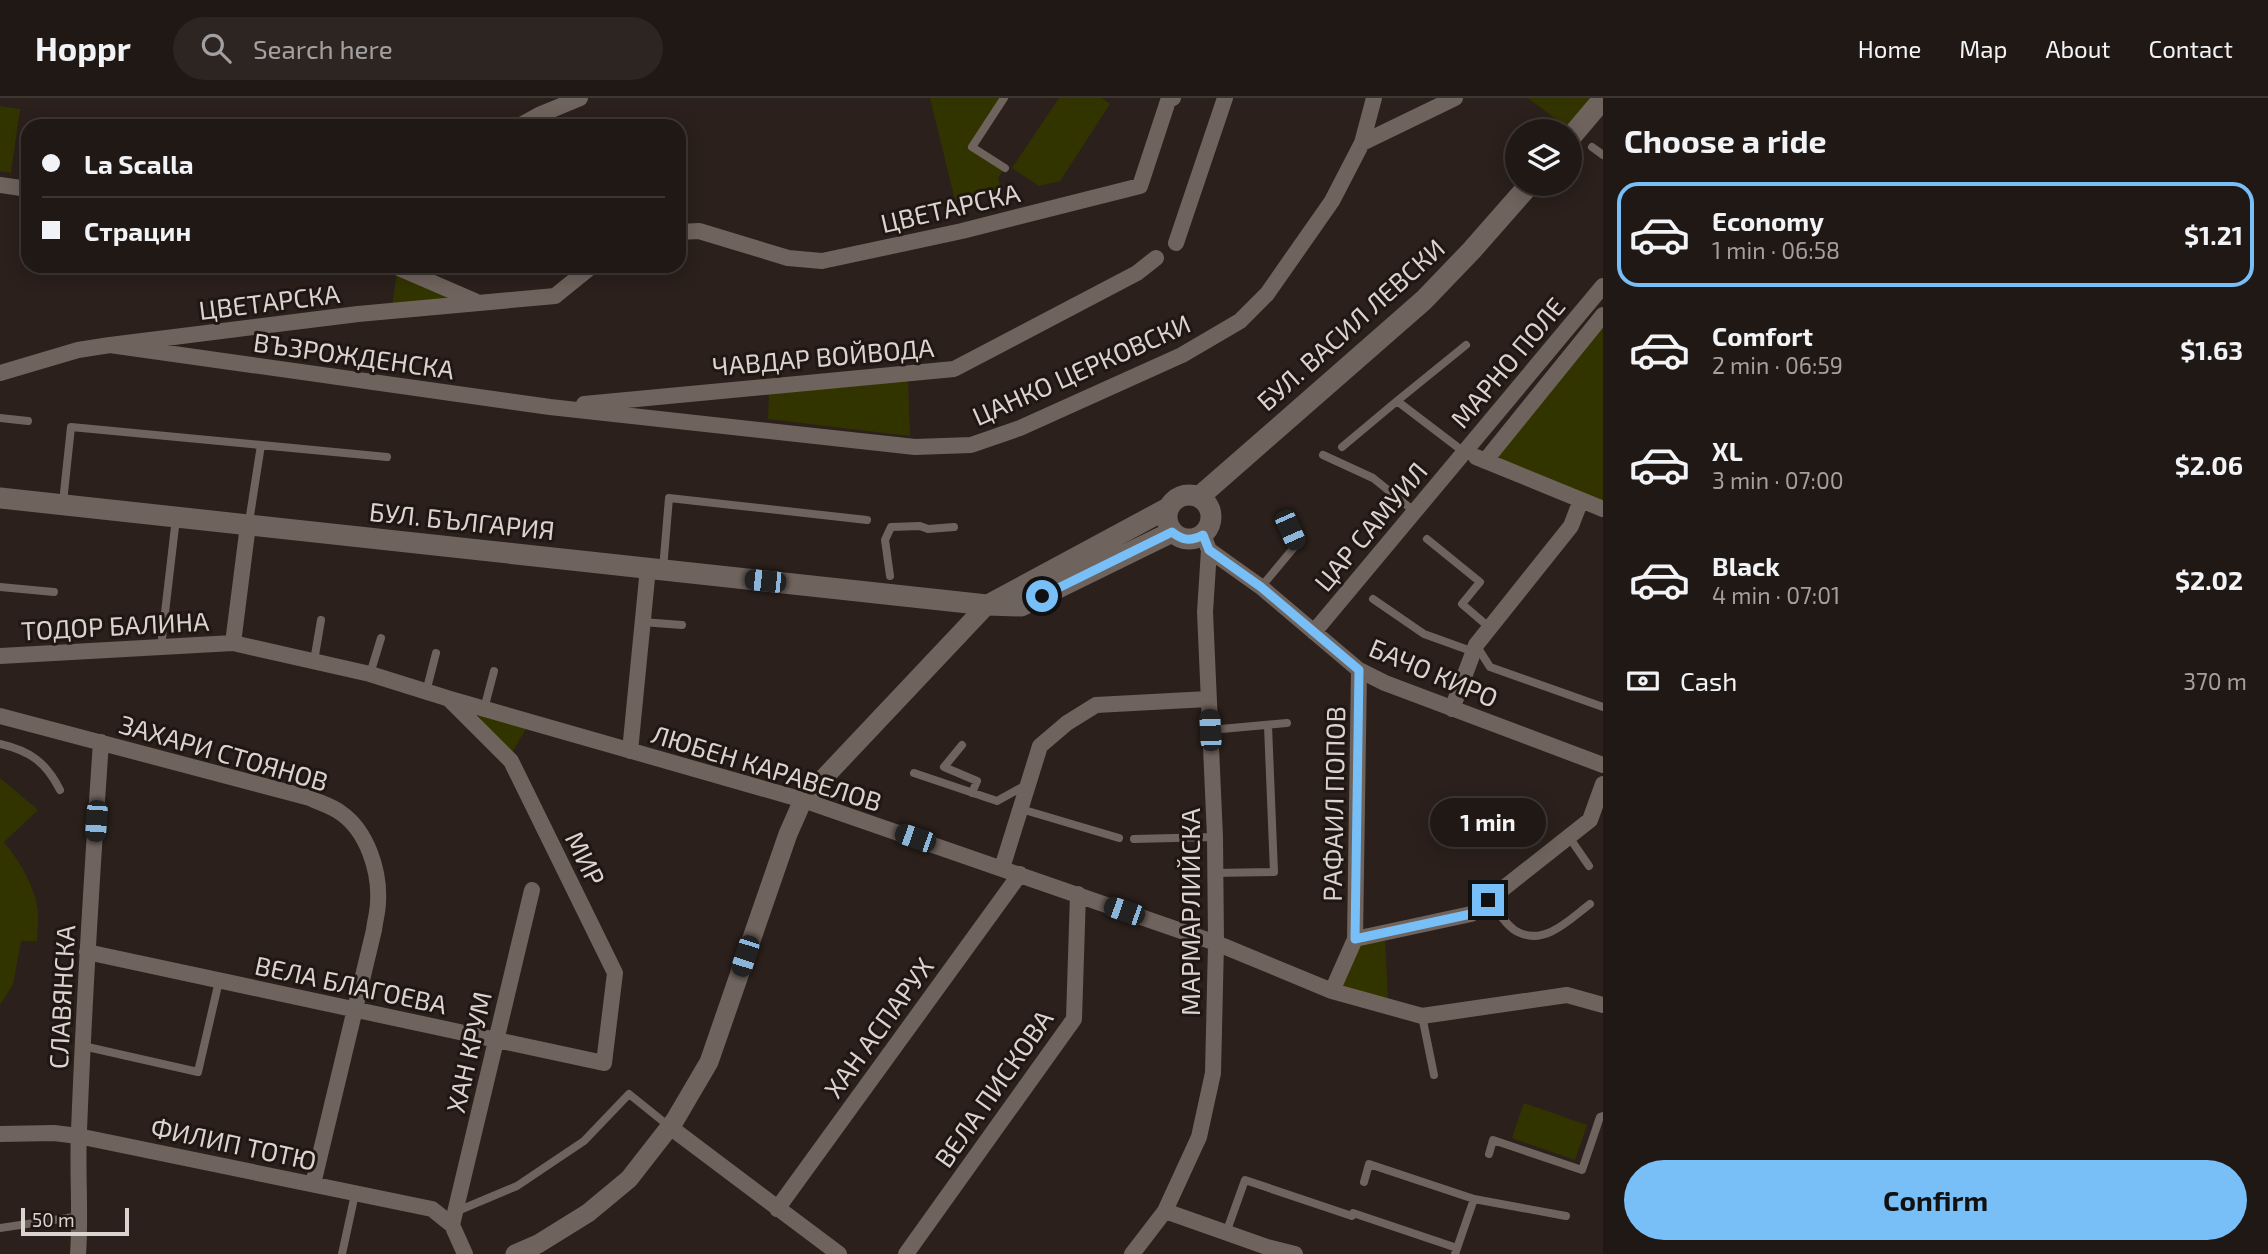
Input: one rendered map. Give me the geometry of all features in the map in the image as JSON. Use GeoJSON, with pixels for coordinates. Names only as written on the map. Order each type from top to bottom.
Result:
{"type":"FeatureCollection","features":[{"type":"Feature","properties":{"kind":"main road"},"geometry":{"type":"LineString","coordinates":[[1582,124],[1603,99]]}},
{"type":"Feature","properties":{"kind":"main road","name":"БУЛ. ВАСИЛ ЛЕВСКИ"},"geometry":{"type":"LineString","coordinates":[[1199,497],[1424,300],[1519,196]]}},
{"type":"Feature","properties":{"kind":"main road"},"geometry":{"type":"LineString","coordinates":[[1181,496],[1199,497],[1207,503],[1211,512],[1206,542],[1180,538],[1172,532],[1166,517],[1173,501],[1181,496]]}},
{"type":"Feature","properties":{"kind":"main road","name":"БУЛ. БЪЛГАРИЯ"},"geometry":{"type":"LineString","coordinates":[[0,498],[987,605]]}},
{"type":"Feature","properties":{"kind":"main road"},"geometry":{"type":"LineString","coordinates":[[987,605],[1168,509]]}},
{"type":"Feature","properties":{"kind":"main road"},"geometry":{"type":"LineString","coordinates":[[987,605],[1021,606],[1172,532]]}},
{"type":"Feature","properties":{"kind":"street"},"geometry":{"type":"LineString","coordinates":[[532,119],[580,98]]}},
{"type":"Feature","properties":{"kind":"street","name":"ЦВЕТАРСКА"},"geometry":{"type":"LineString","coordinates":[[686,232],[699,231],[788,258],[822,261],[962,231],[1140,186],[1168,101],[1173,98]]}},
{"type":"Feature","properties":{"kind":"street"},"geometry":{"type":"LineString","coordinates":[[1176,243],[1225,98]]}},
{"type":"Feature","properties":{"kind":"street","name":"ЦАНКО ЦЕРКОВСКИ"},"geometry":{"type":"LineString","coordinates":[[551,407],[915,447],[971,445],[1020,428],[1181,355],[1240,321],[1267,294],[1332,201],[1362,143],[1374,98]]}},
{"type":"Feature","properties":{"kind":"street"},"geometry":{"type":"LineString","coordinates":[[1362,143],[1455,98]]}},
{"type":"Feature","properties":{"kind":"street"},"geometry":{"type":"LineString","coordinates":[[0,185],[21,188]]}},
{"type":"Feature","properties":{"kind":"street","name":"ЧАВДАР ВОЙВОДА"},"geometry":{"type":"LineString","coordinates":[[551,407],[954,369],[1137,273],[1156,258]]}},
{"type":"Feature","properties":{"kind":"street"},"geometry":{"type":"LineString","coordinates":[[410,273],[479,303]]}},
{"type":"Feature","properties":{"kind":"street","name":"ЦВЕТАРСКА"},"geometry":{"type":"LineString","coordinates":[[0,373],[110,345],[358,314],[555,296],[583,273]]}},
{"type":"Feature","properties":{"kind":"street","name":"МАРНО ПОЛЕ"},"geometry":{"type":"LineString","coordinates":[[1603,286],[1464,452],[1603,509]]}},
{"type":"Feature","properties":{"kind":"street","name":"МАРНО ПОЛЕ"},"geometry":{"type":"LineString","coordinates":[[1485,461],[1603,315]]}},
{"type":"Feature","properties":{"kind":"street","name":"ВЪЗРОЖДЕНСКА"},"geometry":{"type":"LineString","coordinates":[[110,345],[551,407]]}},
{"type":"Feature","properties":{"kind":"street","name":"ЦАР САМУИЛ"},"geometry":{"type":"LineString","coordinates":[[1314,632],[1464,452]]}},
{"type":"Feature","properties":{"kind":"street"},"geometry":{"type":"LineString","coordinates":[[1452,709],[1475,649],[1571,526],[1581,500]]}},
{"type":"Feature","properties":{"kind":"street"},"geometry":{"type":"LineString","coordinates":[[233,643],[248,525]]}},
{"type":"Feature","properties":{"kind":"street","name":"БАЧО КИРО"},"geometry":{"type":"LineString","coordinates":[[1206,542],[1359,670],[1385,683],[1603,765]]}},
{"type":"Feature","properties":{"kind":"street","name":"МАРМАРЛИЙСКА"},"geometry":{"type":"LineString","coordinates":[[1132,1254],[1165,1211],[1199,1137],[1213,1073],[1215,837],[1205,612],[1206,542]]}},
{"type":"Feature","properties":{"kind":"street"},"geometry":{"type":"LineString","coordinates":[[630,751],[642,622],[655,569]]}},
{"type":"Feature","properties":{"kind":"street"},"geometry":{"type":"LineString","coordinates":[[515,1254],[538,1244],[588,1213],[629,1179],[670,1127],[709,1062],[788,834],[803,800],[987,605]]}},
{"type":"Feature","properties":{"kind":"street","name":"ТОДОР БАЛИНА"},"geometry":{"type":"LineString","coordinates":[[0,656],[233,643]]}},
{"type":"Feature","properties":{"kind":"street","name":"ЛЮБЕН КАРАВЕЛОВ"},"geometry":{"type":"LineString","coordinates":[[233,643],[370,674],[803,800],[1216,943],[1332,991],[1422,1016],[1567,995],[1603,1005]]}},
{"type":"Feature","properties":{"kind":"street","name":"РАФАИЛ ПОПОВ"},"geometry":{"type":"LineString","coordinates":[[1355,939],[1359,670]]}},
{"type":"Feature","properties":{"kind":"street","name":"МИР"},"geometry":{"type":"LineString","coordinates":[[450,699],[511,761],[615,972],[604,1063]]}},
{"type":"Feature","properties":{"kind":"street"},"geometry":{"type":"LineString","coordinates":[[1002,868],[1040,746],[1067,723],[1096,705],[1208,699]]}},
{"type":"Feature","properties":{"kind":"street","name":"ЗАХАРИ СТОЯНОВ"},"geometry":{"type":"LineString","coordinates":[[0,716],[310,799],[340,812],[355,827],[371,858],[379,902],[313,1184]]}},
{"type":"Feature","properties":{"kind":"street","name":"СЛАВЯНСКА"},"geometry":{"type":"LineString","coordinates":[[78,1254],[78,1136],[101,742]]}},
{"type":"Feature","properties":{"kind":"street"},"geometry":{"type":"LineString","coordinates":[[1332,991],[1355,939],[1471,914],[1590,820],[1603,784]]}},
{"type":"Feature","properties":{"kind":"street","name":"ХАН АСПАРУХ"},"geometry":{"type":"LineString","coordinates":[[777,1209],[1020,874]]}},
{"type":"Feature","properties":{"kind":"street","name":"ХАН КРУМ"},"geometry":{"type":"LineString","coordinates":[[454,1218],[532,890]]}},
{"type":"Feature","properties":{"kind":"street","name":"ВЕЛА ПИСКОВА"},"geometry":{"type":"LineString","coordinates":[[906,1254],[1074,1019],[1077,894]]}},
{"type":"Feature","properties":{"kind":"street","name":"ВЕЛА БЛАГОЕВА"},"geometry":{"type":"LineString","coordinates":[[87,952],[604,1063]]}},
{"type":"Feature","properties":{"kind":"street"},"geometry":{"type":"LineString","coordinates":[[670,1127],[839,1254]]}},
{"type":"Feature","properties":{"kind":"street","name":"ФИЛИП ТОТЮ"},"geometry":{"type":"LineString","coordinates":[[0,1134],[54,1133],[78,1136],[432,1209],[454,1218]]}},
{"type":"Feature","properties":{"kind":"street"},"geometry":{"type":"LineString","coordinates":[[1165,1211],[1294,1254]]}},
{"type":"Feature","properties":{"kind":"street"},"geometry":{"type":"LineString","coordinates":[[454,1218],[465,1254]]}},
{"type":"Feature","properties":{"kind":"lane"},"geometry":{"type":"LineString","coordinates":[[1004,98],[972,147],[1004,169]]}},
{"type":"Feature","properties":{"kind":"lane"},"geometry":{"type":"LineString","coordinates":[[1592,147],[1603,155]]}},
{"type":"Feature","properties":{"kind":"lane"},"geometry":{"type":"LineString","coordinates":[[1342,447],[1466,345]]}},
{"type":"Feature","properties":{"kind":"lane"},"geometry":{"type":"LineString","coordinates":[[1397,401],[1464,452]]}},
{"type":"Feature","properties":{"kind":"lane"},"geometry":{"type":"LineString","coordinates":[[0,418],[28,421]]}},
{"type":"Feature","properties":{"kind":"lane"},"geometry":{"type":"LineString","coordinates":[[62,505],[71,428],[387,457]]}},
{"type":"Feature","properties":{"kind":"lane"},"geometry":{"type":"LineString","coordinates":[[248,525],[261,446]]}},
{"type":"Feature","properties":{"kind":"lane"},"geometry":{"type":"LineString","coordinates":[[1323,455],[1373,478],[1414,511]]}},
{"type":"Feature","properties":{"kind":"lane"},"geometry":{"type":"LineString","coordinates":[[655,569],[668,498],[867,520]]}},
{"type":"Feature","properties":{"kind":"lane"},"geometry":{"type":"LineString","coordinates":[[1261,587],[1297,544],[1284,516]]}},
{"type":"Feature","properties":{"kind":"lane"},"geometry":{"type":"LineString","coordinates":[[161,647],[176,517]]}},
{"type":"Feature","properties":{"kind":"lane"},"geometry":{"type":"LineString","coordinates":[[890,576],[885,540],[891,527],[954,527]]}},
{"type":"Feature","properties":{"kind":"lane"},"geometry":{"type":"LineString","coordinates":[[1427,539],[1480,582],[1462,604],[1490,628]]}},
{"type":"Feature","properties":{"kind":"lane"},"geometry":{"type":"LineString","coordinates":[[0,587],[54,592]]}},
{"type":"Feature","properties":{"kind":"lane"},"geometry":{"type":"LineString","coordinates":[[1373,599],[1424,635],[1475,649],[1490,667],[1603,707]]}},
{"type":"Feature","properties":{"kind":"lane"},"geometry":{"type":"LineString","coordinates":[[314,661],[321,620]]}},
{"type":"Feature","properties":{"kind":"lane"},"geometry":{"type":"LineString","coordinates":[[642,622],[682,625]]}},
{"type":"Feature","properties":{"kind":"lane"},"geometry":{"type":"LineString","coordinates":[[370,674],[382,638]]}},
{"type":"Feature","properties":{"kind":"lane"},"geometry":{"type":"LineString","coordinates":[[426,692],[436,653]]}},
{"type":"Feature","properties":{"kind":"lane"},"geometry":{"type":"LineString","coordinates":[[484,709],[494,671]]}},
{"type":"Feature","properties":{"kind":"lane"},"geometry":{"type":"LineString","coordinates":[[1210,730],[1287,723]]}},
{"type":"Feature","properties":{"kind":"lane"},"geometry":{"type":"LineString","coordinates":[[1215,873],[1273,872],[1268,726]]}},
{"type":"Feature","properties":{"kind":"lane"},"geometry":{"type":"LineString","coordinates":[[0,744],[37,758],[51,772],[60,790]]}},
{"type":"Feature","properties":{"kind":"lane"},"geometry":{"type":"LineString","coordinates":[[962,745],[944,767],[977,781],[972,793]]}},
{"type":"Feature","properties":{"kind":"lane"},"geometry":{"type":"LineString","coordinates":[[915,773],[997,801],[1029,783]]}},
{"type":"Feature","properties":{"kind":"lane"},"geometry":{"type":"LineString","coordinates":[[1021,808],[1119,838]]}},
{"type":"Feature","properties":{"kind":"lane"},"geometry":{"type":"LineString","coordinates":[[1134,839],[1215,837]]}},
{"type":"Feature","properties":{"kind":"lane"},"geometry":{"type":"LineString","coordinates":[[1569,837],[1589,866]]}},
{"type":"Feature","properties":{"kind":"lane"},"geometry":{"type":"LineString","coordinates":[[1488,900],[1516,932],[1534,937],[1553,931],[1590,904]]}},
{"type":"Feature","properties":{"kind":"lane"},"geometry":{"type":"LineString","coordinates":[[83,1046],[198,1072],[219,981]]}},
{"type":"Feature","properties":{"kind":"lane"},"geometry":{"type":"LineString","coordinates":[[1422,1016],[1434,1075]]}},
{"type":"Feature","properties":{"kind":"lane"},"geometry":{"type":"LineString","coordinates":[[454,1218],[517,1186],[584,1141],[629,1094],[670,1127]]}},
{"type":"Feature","properties":{"kind":"lane"},"geometry":{"type":"LineString","coordinates":[[1489,1154],[1493,1140],[1582,1170],[1600,1117],[1603,1116]]}},
{"type":"Feature","properties":{"kind":"lane"},"geometry":{"type":"LineString","coordinates":[[1364,1182],[1369,1164],[1474,1199],[1566,1216]]}},
{"type":"Feature","properties":{"kind":"lane"},"geometry":{"type":"LineString","coordinates":[[1226,1233],[1245,1180],[1456,1251],[1474,1199]]}},
{"type":"Feature","properties":{"kind":"lane"},"geometry":{"type":"LineString","coordinates":[[342,1254],[355,1194]]}},
{"type":"Feature","properties":{"kind":"lane"},"geometry":{"type":"LineString","coordinates":[[0,1228],[80,1216]]}},
{"type":"Feature","properties":{"kind":"shaded area"},"geometry":{"type":"Polygon","coordinates":[[[930,98],[1004,98],[972,147],[1005,168],[998,178],[1001,189],[955,200],[930,98]]]}},
{"type":"Feature","properties":{"kind":"shaded area"},"geometry":{"type":"Polygon","coordinates":[[[1059,98],[1102,98],[1110,104],[1060,181],[1039,186],[1012,168],[1059,98]]]}},
{"type":"Feature","properties":{"kind":"shaded area"},"geometry":{"type":"Polygon","coordinates":[[[1528,98],[1603,98],[1582,123],[1582,119],[1556,119],[1528,98]]]}},
{"type":"Feature","properties":{"kind":"shaded area"},"geometry":{"type":"Polygon","coordinates":[[[0,106],[20,109],[11,173],[0,171],[0,106]]]}},
{"type":"Feature","properties":{"kind":"shaded area"},"geometry":{"type":"Polygon","coordinates":[[[397,273],[467,301],[392,308],[397,273]]]}},
{"type":"Feature","properties":{"kind":"shaded area"},"geometry":{"type":"Polygon","coordinates":[[[1603,315],[1603,509],[1485,461],[1603,315]]]}},
{"type":"Feature","properties":{"kind":"shaded area"},"geometry":{"type":"Polygon","coordinates":[[[908,380],[910,436],[768,419],[769,393],[908,380]]]}},
{"type":"Feature","properties":{"kind":"shaded area"},"geometry":{"type":"Polygon","coordinates":[[[477,715],[527,727],[511,754],[477,715]]]}},
{"type":"Feature","properties":{"kind":"shaded area"},"geometry":{"type":"Polygon","coordinates":[[[0,778],[38,810],[4,842],[30,884],[38,919],[37,941],[21,941],[13,984],[0,1005],[0,778]]]}},
{"type":"Feature","properties":{"kind":"shaded area"},"geometry":{"type":"Polygon","coordinates":[[[1385,938],[1388,1001],[1338,989],[1358,943],[1385,938]]]}},
{"type":"Feature","properties":{"kind":"shaded area"},"geometry":{"type":"Polygon","coordinates":[[[1524,1103],[1587,1125],[1575,1160],[1512,1138],[1524,1103]]]}},
{"type":"Feature","properties":{"kind":"route"},"geometry":{"type":"LineString","coordinates":[[1042,596],[1172,532],[1188,540],[1203,535],[1209,550],[1261,587],[1359,670],[1355,939],[1471,914],[1488,900]]}}]}
